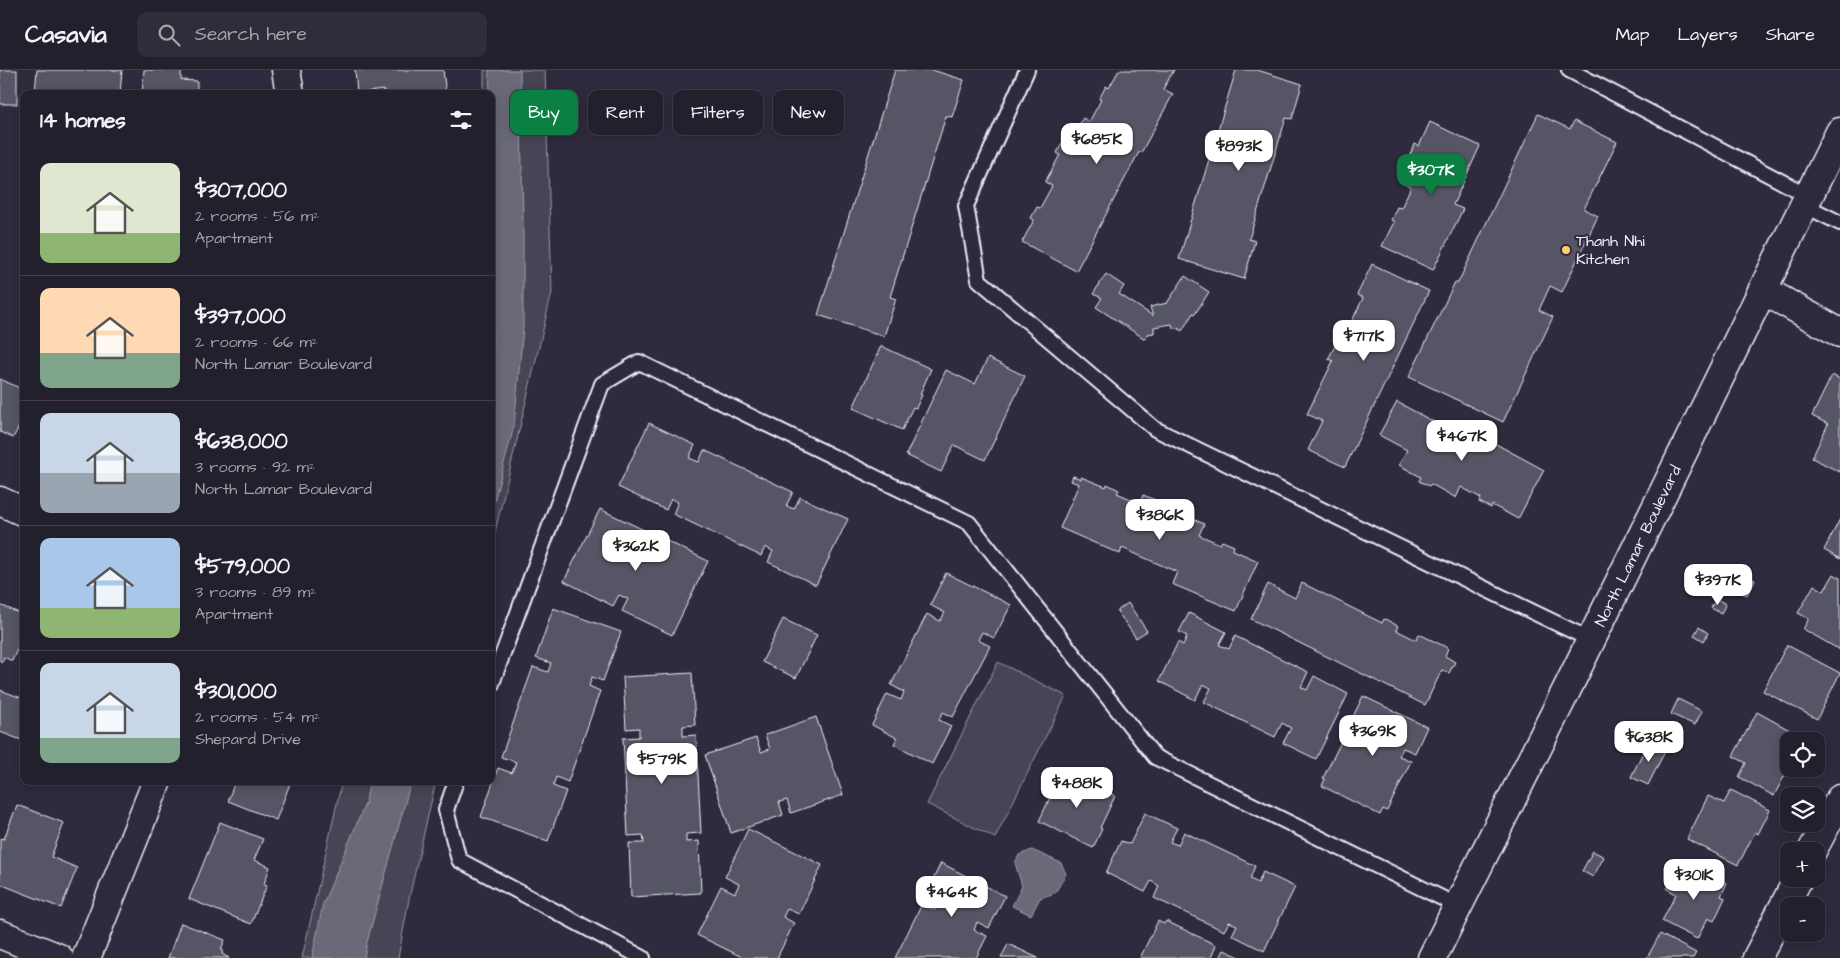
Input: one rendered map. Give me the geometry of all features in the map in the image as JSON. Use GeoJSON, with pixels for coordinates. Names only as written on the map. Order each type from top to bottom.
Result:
{"type":"FeatureCollection","features":[{"type":"Feature","properties":{"kind":"main road"},"geometry":{"type":"LineString","coordinates":[[286,70],[289,90]]}},
{"type":"Feature","properties":{"kind":"main road","name":"North Lamar Boulevard"},"geometry":{"type":"LineString","coordinates":[[1432,958],[1591,640],[1840,132]]}},
{"type":"Feature","properties":{"kind":"main road"},"geometry":{"type":"LineString","coordinates":[[1763,290],[1840,332]]}},
{"type":"Feature","properties":{"kind":"main road"},"geometry":{"type":"LineString","coordinates":[[0,500],[20,510]]}},
{"type":"Feature","properties":{"kind":"main road"},"geometry":{"type":"LineString","coordinates":[[86,958],[155,785]]}},
{"type":"Feature","properties":{"kind":"main road"},"geometry":{"type":"LineString","coordinates":[[1817,842],[1840,799]]}},
{"type":"Feature","properties":{"kind":"main road"},"geometry":{"type":"LineString","coordinates":[[1757,958],[1794,887]]}},
{"type":"Feature","properties":{"kind":"main road"},"geometry":{"type":"LineString","coordinates":[[0,934],[59,958]]}},
{"type":"Feature","properties":{"kind":"lane"},"geometry":{"type":"LineString","coordinates":[[1027,70],[966,206],[979,280],[1155,430],[1591,640]]}},
{"type":"Feature","properties":{"kind":"lane"},"geometry":{"type":"LineString","coordinates":[[1570,70],[1807,200],[1840,224]]}},
{"type":"Feature","properties":{"kind":"lane"},"geometry":{"type":"LineString","coordinates":[[495,675],[602,384],[639,362],[969,523],[1155,757],[1458,906]]}},
{"type":"Feature","properties":{"kind":"lane"},"geometry":{"type":"LineString","coordinates":[[455,785],[446,810],[459,860],[642,958]]}},
{"type":"Feature","properties":{"kind":"shaded area"},"geometry":{"type":"Polygon","coordinates":[[[484,70],[545,70],[546,90],[510,90],[510,135],[547,135],[552,292],[495,532],[495,90],[484,90],[484,70]]]}},
{"type":"Feature","properties":{"kind":"shaded area"},"geometry":{"type":"Polygon","coordinates":[[[998,662],[1066,696],[995,838],[927,804],[998,662]]]}},
{"type":"Feature","properties":{"kind":"shaded area"},"geometry":{"type":"Polygon","coordinates":[[[341,785],[435,785],[410,894],[398,958],[302,958],[341,785]]]}},
{"type":"Feature","properties":{"kind":"water"},"geometry":{"type":"Polygon","coordinates":[[[489,70],[520,70],[520,90],[510,90],[510,135],[521,135],[523,327],[514,426],[495,498],[495,90],[490,90],[489,70]]]}},
{"type":"Feature","properties":{"kind":"water"},"geometry":{"type":"Polygon","coordinates":[[[369,785],[410,785],[364,958],[312,958],[323,904],[365,804],[369,785]]]}},
{"type":"Feature","properties":{"kind":"water"},"geometry":{"type":"Polygon","coordinates":[[[1032,850],[1061,863],[1066,874],[1055,893],[1040,898],[1031,915],[1012,906],[1022,886],[1015,863],[1019,855],[1032,850]]]}},
{"type":"Feature","properties":{"kind":"building"},"geometry":{"type":"Polygon","coordinates":[[[0,70],[17,70],[17,104],[0,104],[0,70]]]}},
{"type":"Feature","properties":{"kind":"building"},"geometry":{"type":"Polygon","coordinates":[[[37,70],[122,70],[120,90],[35,90],[37,70]]]}},
{"type":"Feature","properties":{"kind":"building"},"geometry":{"type":"Polygon","coordinates":[[[144,70],[181,70],[181,80],[197,81],[197,90],[142,90],[144,70]]]}},
{"type":"Feature","properties":{"kind":"building"},"geometry":{"type":"Polygon","coordinates":[[[355,70],[443,70],[446,90],[384,90],[357,90],[355,70]]]}},
{"type":"Feature","properties":{"kind":"building"},"geometry":{"type":"Polygon","coordinates":[[[895,70],[932,70],[964,80],[952,117],[946,116],[890,297],[896,299],[884,336],[818,315],[895,70]]]}},
{"type":"Feature","properties":{"kind":"building"},"geometry":{"type":"Polygon","coordinates":[[[1119,70],[1174,70],[1163,89],[1173,94],[1141,153],[1139,152],[1076,271],[1022,242],[1034,220],[1031,218],[1037,207],[1040,208],[1052,186],[1045,182],[1060,155],[1057,153],[1062,143],[1068,146],[1083,118],[1089,122],[1106,86],[1109,88],[1119,70]]]}},
{"type":"Feature","properties":{"kind":"building"},"geometry":{"type":"Polygon","coordinates":[[[1236,70],[1257,70],[1302,84],[1292,119],[1286,118],[1249,239],[1255,241],[1244,279],[1179,259],[1236,70]]]}},
{"type":"Feature","properties":{"kind":"building"},"geometry":{"type":"Polygon","coordinates":[[[1538,114],[1570,129],[1574,121],[1617,142],[1584,209],[1598,216],[1562,292],[1550,286],[1539,310],[1553,317],[1503,422],[1409,377],[1455,282],[1458,283],[1538,114]]]}},
{"type":"Feature","properties":{"kind":"building"},"geometry":{"type":"Polygon","coordinates":[[[1430,122],[1480,146],[1453,205],[1463,209],[1433,270],[1382,246],[1394,222],[1391,220],[1397,207],[1401,208],[1411,187],[1401,183],[1413,160],[1409,157],[1415,144],[1419,146],[1430,122]]]}},
{"type":"Feature","properties":{"kind":"building"},"geometry":{"type":"Polygon","coordinates":[[[1372,264],[1429,291],[1345,467],[1308,450],[1322,421],[1307,414],[1333,361],[1328,359],[1335,346],[1339,348],[1363,298],[1357,295],[1372,264]]]}},
{"type":"Feature","properties":{"kind":"building"},"geometry":{"type":"Polygon","coordinates":[[[1106,274],[1124,286],[1119,294],[1153,316],[1150,307],[1167,303],[1185,276],[1209,292],[1182,331],[1178,328],[1173,328],[1172,324],[1154,327],[1154,333],[1148,334],[1145,339],[1096,307],[1102,298],[1093,294],[1106,274]]]}},
{"type":"Feature","properties":{"kind":"building"},"geometry":{"type":"Polygon","coordinates":[[[881,346],[931,369],[916,408],[913,407],[902,430],[853,408],[881,346]]]}},
{"type":"Feature","properties":{"kind":"building"},"geometry":{"type":"Polygon","coordinates":[[[988,358],[1025,376],[985,460],[954,445],[941,472],[906,455],[946,370],[975,384],[988,358]]]}},
{"type":"Feature","properties":{"kind":"building"},"geometry":{"type":"Polygon","coordinates":[[[1832,375],[1840,379],[1840,472],[1812,458],[1828,424],[1812,416],[1832,375]]]}},
{"type":"Feature","properties":{"kind":"building"},"geometry":{"type":"Polygon","coordinates":[[[0,379],[20,388],[20,425],[13,438],[0,432],[0,379]]]}},
{"type":"Feature","properties":{"kind":"building"},"geometry":{"type":"Polygon","coordinates":[[[1397,402],[1480,447],[1485,438],[1544,470],[1518,519],[1492,505],[1491,508],[1479,502],[1481,498],[1461,487],[1456,498],[1431,484],[1429,486],[1419,481],[1421,477],[1399,465],[1407,450],[1379,435],[1397,402]]]}},
{"type":"Feature","properties":{"kind":"building"},"geometry":{"type":"Polygon","coordinates":[[[649,423],[695,445],[689,458],[699,462],[704,450],[793,492],[786,506],[794,509],[800,497],[848,519],[816,585],[768,562],[773,551],[765,547],[761,556],[673,514],[678,502],[671,499],[666,510],[618,487],[649,423]]]}},
{"type":"Feature","properties":{"kind":"building"},"geometry":{"type":"Polygon","coordinates":[[[1073,476],[1081,479],[1081,477],[1106,487],[1107,484],[1119,490],[1117,493],[1140,503],[1143,495],[1167,505],[1169,502],[1182,509],[1180,513],[1204,524],[1199,535],[1220,544],[1222,541],[1234,546],[1233,550],[1258,561],[1236,611],[1172,584],[1177,572],[1122,548],[1120,554],[1060,528],[1079,484],[1071,481],[1073,476]]]}},
{"type":"Feature","properties":{"kind":"building"},"geometry":{"type":"Polygon","coordinates":[[[600,509],[648,532],[643,545],[653,550],[659,537],[708,561],[672,635],[622,611],[628,599],[619,595],[613,606],[564,581],[600,509]]]}},
{"type":"Feature","properties":{"kind":"building"},"geometry":{"type":"Polygon","coordinates":[[[1840,519],[1840,559],[1824,550],[1840,519]]]}},
{"type":"Feature","properties":{"kind":"building"},"geometry":{"type":"Polygon","coordinates":[[[946,573],[1011,605],[994,638],[982,632],[978,640],[990,646],[953,717],[943,712],[939,720],[951,726],[932,764],[894,744],[897,738],[872,725],[887,694],[901,700],[904,692],[891,685],[927,614],[940,621],[945,613],[930,605],[946,573]]]}},
{"type":"Feature","properties":{"kind":"building"},"geometry":{"type":"Polygon","coordinates":[[[1834,574],[1840,578],[1840,650],[1803,629],[1809,619],[1798,613],[1814,585],[1824,591],[1834,574]]]}},
{"type":"Feature","properties":{"kind":"building"},"geometry":{"type":"Polygon","coordinates":[[[1744,575],[1755,580],[1747,595],[1736,590],[1744,575]]]}},
{"type":"Feature","properties":{"kind":"building"},"geometry":{"type":"Polygon","coordinates":[[[1302,583],[1382,623],[1384,619],[1387,620],[1398,626],[1396,630],[1416,640],[1419,634],[1448,648],[1445,656],[1455,662],[1449,673],[1442,670],[1425,705],[1251,619],[1268,584],[1295,598],[1302,583]]]}},
{"type":"Feature","properties":{"kind":"building"},"geometry":{"type":"Polygon","coordinates":[[[1716,599],[1726,604],[1721,613],[1711,608],[1716,599]]]}},
{"type":"Feature","properties":{"kind":"building"},"geometry":{"type":"Polygon","coordinates":[[[1128,603],[1147,631],[1136,638],[1117,611],[1128,603]]]}},
{"type":"Feature","properties":{"kind":"building"},"geometry":{"type":"Polygon","coordinates":[[[0,605],[20,613],[20,642],[12,661],[4,657],[2,662],[0,661],[0,605]]]}},
{"type":"Feature","properties":{"kind":"building"},"geometry":{"type":"Polygon","coordinates":[[[553,608],[621,632],[603,681],[592,677],[589,686],[600,691],[568,782],[556,777],[553,786],[566,791],[548,841],[481,817],[492,785],[495,785],[498,768],[512,773],[516,762],[501,757],[533,667],[548,672],[551,663],[536,658],[553,608]]]}},
{"type":"Feature","properties":{"kind":"building"},"geometry":{"type":"Polygon","coordinates":[[[1189,613],[1226,632],[1219,645],[1229,649],[1235,636],[1308,672],[1301,687],[1307,690],[1314,676],[1348,694],[1316,759],[1283,743],[1291,728],[1282,723],[1275,737],[1204,702],[1211,688],[1203,684],[1195,700],[1159,681],[1178,642],[1183,645],[1187,636],[1179,632],[1189,613]]]}},
{"type":"Feature","properties":{"kind":"building"},"geometry":{"type":"Polygon","coordinates":[[[783,619],[817,635],[796,678],[762,662],[783,619]]]}},
{"type":"Feature","properties":{"kind":"building"},"geometry":{"type":"Polygon","coordinates":[[[1699,627],[1708,633],[1704,641],[1694,635],[1699,627]]]}},
{"type":"Feature","properties":{"kind":"building"},"geometry":{"type":"Polygon","coordinates":[[[1787,645],[1840,673],[1817,719],[1763,691],[1787,645]]]}},
{"type":"Feature","properties":{"kind":"building"},"geometry":{"type":"Polygon","coordinates":[[[692,673],[695,725],[683,726],[683,736],[696,735],[701,833],[686,834],[686,842],[699,841],[701,893],[631,897],[629,843],[644,843],[643,835],[628,836],[623,738],[639,737],[639,728],[626,729],[623,677],[692,673]]]}},
{"type":"Feature","properties":{"kind":"building"},"geometry":{"type":"Polygon","coordinates":[[[0,690],[20,698],[20,740],[0,732],[0,690]]]}},
{"type":"Feature","properties":{"kind":"building"},"geometry":{"type":"Polygon","coordinates":[[[1363,696],[1427,727],[1415,753],[1403,748],[1399,756],[1411,761],[1387,811],[1383,809],[1380,815],[1322,786],[1325,779],[1323,778],[1347,730],[1359,736],[1364,727],[1351,721],[1363,696]]]}},
{"type":"Feature","properties":{"kind":"building"},"geometry":{"type":"Polygon","coordinates":[[[1678,699],[1702,711],[1695,725],[1671,714],[1678,699]]]}},
{"type":"Feature","properties":{"kind":"building"},"geometry":{"type":"Polygon","coordinates":[[[1757,712],[1793,732],[1780,732],[1780,777],[1784,777],[1774,796],[1739,777],[1746,763],[1733,756],[1757,712]]]}},
{"type":"Feature","properties":{"kind":"building"},"geometry":{"type":"Polygon","coordinates":[[[816,717],[843,795],[791,813],[787,800],[779,802],[783,815],[731,833],[705,755],[756,738],[761,752],[770,749],[765,735],[816,717]]]}},
{"type":"Feature","properties":{"kind":"building"},"geometry":{"type":"Polygon","coordinates":[[[1649,740],[1666,749],[1648,785],[1631,777],[1649,740]]]}},
{"type":"Feature","properties":{"kind":"building"},"geometry":{"type":"Polygon","coordinates":[[[1063,770],[1115,796],[1093,848],[1039,821],[1063,770]]]}},
{"type":"Feature","properties":{"kind":"building"},"geometry":{"type":"Polygon","coordinates":[[[234,785],[289,785],[276,820],[228,801],[234,785]]]}},
{"type":"Feature","properties":{"kind":"building"},"geometry":{"type":"Polygon","coordinates":[[[1731,790],[1770,810],[1758,834],[1755,832],[1738,865],[1687,839],[1708,796],[1724,803],[1731,790]]]}},
{"type":"Feature","properties":{"kind":"building"},"geometry":{"type":"Polygon","coordinates":[[[17,805],[64,823],[51,857],[77,868],[61,908],[0,884],[0,838],[4,839],[17,805]]]}},
{"type":"Feature","properties":{"kind":"building"},"geometry":{"type":"Polygon","coordinates":[[[1145,813],[1177,828],[1170,842],[1178,845],[1184,832],[1255,866],[1250,879],[1258,883],[1263,872],[1295,887],[1264,951],[1232,935],[1237,925],[1229,922],[1224,931],[1154,898],[1159,886],[1151,881],[1145,892],[1106,873],[1121,841],[1130,844],[1145,813]]]}},
{"type":"Feature","properties":{"kind":"building"},"geometry":{"type":"Polygon","coordinates":[[[220,822],[263,839],[254,860],[270,867],[264,884],[267,885],[251,924],[189,899],[220,822]]]}},
{"type":"Feature","properties":{"kind":"building"},"geometry":{"type":"Polygon","coordinates":[[[748,829],[822,865],[799,914],[787,909],[783,917],[794,923],[777,958],[744,958],[697,935],[721,886],[735,893],[739,884],[725,877],[748,829]]]}},
{"type":"Feature","properties":{"kind":"building"},"geometry":{"type":"Polygon","coordinates":[[[1593,851],[1604,857],[1593,877],[1582,871],[1593,851]]]}},
{"type":"Feature","properties":{"kind":"building"},"geometry":{"type":"Polygon","coordinates":[[[941,863],[1005,896],[989,928],[977,922],[974,930],[987,936],[976,958],[895,958],[922,904],[935,910],[938,902],[925,896],[941,863]]]}},
{"type":"Feature","properties":{"kind":"building"},"geometry":{"type":"Polygon","coordinates":[[[1691,865],[1727,883],[1721,896],[1725,898],[1714,921],[1708,918],[1697,939],[1662,921],[1676,894],[1667,889],[1677,870],[1686,875],[1691,865]]]}},
{"type":"Feature","properties":{"kind":"building"},"geometry":{"type":"Polygon","coordinates":[[[1158,921],[1164,924],[1166,921],[1216,945],[1211,958],[1140,958],[1158,921]]]}},
{"type":"Feature","properties":{"kind":"building"},"geometry":{"type":"Polygon","coordinates":[[[181,923],[225,940],[221,949],[223,950],[222,954],[229,958],[168,958],[181,923]]]}},
{"type":"Feature","properties":{"kind":"building"},"geometry":{"type":"Polygon","coordinates":[[[1660,934],[1696,953],[1693,958],[1647,958],[1660,934]]]}},
{"type":"Feature","properties":{"kind":"building"},"geometry":{"type":"Polygon","coordinates":[[[1008,944],[1038,958],[1001,958],[1008,944]]]}},
{"type":"Feature","properties":{"kind":"building"},"geometry":{"type":"Polygon","coordinates":[[[1224,950],[1242,958],[1220,958],[1224,950]]]}},
{"type":"Feature","properties":{"kind":"place","name":"Thanh Nhi Kitchen"},"geometry":{"type":"Point","coordinates":[1566,250]}}]}
